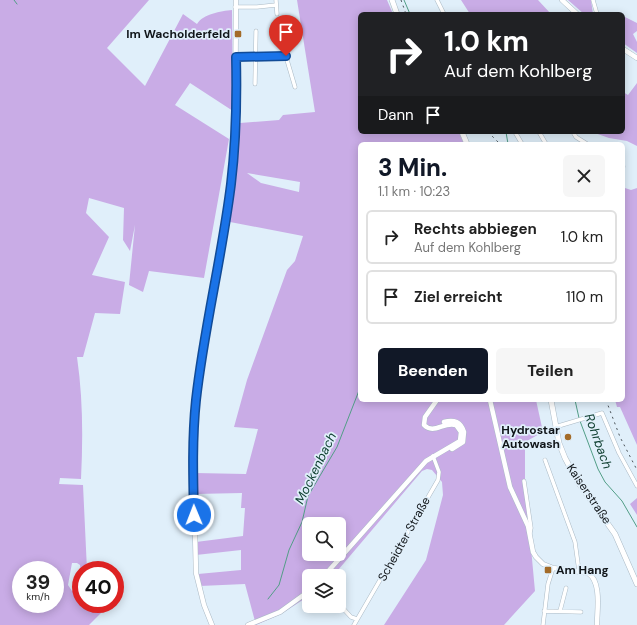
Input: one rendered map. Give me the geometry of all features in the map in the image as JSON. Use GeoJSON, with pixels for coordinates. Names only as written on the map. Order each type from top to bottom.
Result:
{"type":"FeatureCollection","features":[{"type":"Feature","properties":{"kind":"main road"},"geometry":{"type":"LineString","coordinates":[[392,0],[396,12]]}},
{"type":"Feature","properties":{"kind":"main road","name":"Kaiserstraße"},"geometry":{"type":"LineString","coordinates":[[551,402],[555,427],[568,463],[578,482],[615,534],[637,584]]}},
{"type":"Feature","properties":{"kind":"street"},"geometry":{"type":"LineString","coordinates":[[212,625],[204,605],[196,573],[193,445],[196,401],[203,350],[231,185],[235,140],[236,0]]}},
{"type":"Feature","properties":{"kind":"street"},"geometry":{"type":"LineString","coordinates":[[437,0],[443,12]]}},
{"type":"Feature","properties":{"kind":"street"},"geometry":{"type":"LineString","coordinates":[[562,0],[575,12]]}},
{"type":"Feature","properties":{"kind":"street"},"geometry":{"type":"LineString","coordinates":[[593,0],[596,12]]}},
{"type":"Feature","properties":{"kind":"street"},"geometry":{"type":"LineString","coordinates":[[235,7],[257,7],[276,2],[277,14]]}},
{"type":"Feature","properties":{"kind":"street"},"geometry":{"type":"LineString","coordinates":[[255,84],[256,31]]}},
{"type":"Feature","properties":{"kind":"street"},"geometry":{"type":"LineString","coordinates":[[279,33],[295,87]]}},
{"type":"Feature","properties":{"kind":"street"},"geometry":{"type":"LineString","coordinates":[[625,50],[637,58]]}},
{"type":"Feature","properties":{"kind":"street"},"geometry":{"type":"LineString","coordinates":[[236,57],[286,56]]}},
{"type":"Feature","properties":{"kind":"street"},"geometry":{"type":"LineString","coordinates":[[574,134],[584,142]]}},
{"type":"Feature","properties":{"kind":"street"},"geometry":{"type":"LineString","coordinates":[[330,569],[419,468],[433,456],[458,443],[461,435],[458,427],[451,423],[431,429],[424,425],[424,419],[436,402]]}},
{"type":"Feature","properties":{"kind":"street"},"geometry":{"type":"LineString","coordinates":[[490,402],[510,487],[528,526],[529,538],[536,557],[543,564],[553,568],[588,573],[595,580],[597,591],[597,625]]}},
{"type":"Feature","properties":{"kind":"street"},"geometry":{"type":"LineString","coordinates":[[555,427],[580,421],[602,413],[619,452],[637,486]]}},
{"type":"Feature","properties":{"kind":"street","name":"Scheidter Straße"},"geometry":{"type":"LineString","coordinates":[[354,625],[438,480],[439,472],[433,456]]}},
{"type":"Feature","properties":{"kind":"street"},"geometry":{"type":"LineString","coordinates":[[545,460],[575,542],[579,571]]}},
{"type":"Feature","properties":{"kind":"street"},"geometry":{"type":"LineString","coordinates":[[524,481],[531,528],[529,538]]}},
{"type":"Feature","properties":{"kind":"street"},"geometry":{"type":"LineString","coordinates":[[543,625],[548,584],[553,568]]}},
{"type":"Feature","properties":{"kind":"street"},"geometry":{"type":"LineString","coordinates":[[560,611],[566,588]]}},
{"type":"Feature","properties":{"kind":"street"},"geometry":{"type":"LineString","coordinates":[[250,624],[285,609],[302,596]]}},
{"type":"Feature","properties":{"kind":"street"},"geometry":{"type":"LineString","coordinates":[[346,611],[357,619]]}},
{"type":"Feature","properties":{"kind":"street"},"geometry":{"type":"LineString","coordinates":[[544,611],[581,612]]}},
{"type":"Feature","properties":{"kind":"shaded area"},"geometry":{"type":"Polygon","coordinates":[[[0,0],[149,0],[107,48],[145,86],[183,14],[197,24],[208,15],[232,10],[233,111],[190,83],[175,105],[229,139],[204,278],[149,271],[143,292],[129,285],[135,225],[130,251],[123,240],[124,208],[89,198],[86,213],[109,237],[92,275],[125,282],[120,314],[95,313],[83,357],[77,357],[82,418],[81,479],[60,478],[59,484],[83,485],[87,561],[72,561],[68,585],[72,591],[72,613],[101,613],[89,625],[0,625],[0,0]]]}},
{"type":"Feature","properties":{"kind":"shaded area"},"geometry":{"type":"Polygon","coordinates":[[[297,0],[387,0],[392,12],[358,12],[358,134],[460,134],[463,142],[358,142],[358,402],[536,402],[543,432],[525,442],[525,484],[535,591],[504,625],[384,625],[426,560],[443,495],[442,482],[432,470],[427,469],[422,471],[346,561],[346,517],[302,517],[302,561],[346,561],[339,569],[302,569],[302,600],[281,614],[256,625],[245,584],[200,586],[198,574],[241,570],[241,550],[196,555],[196,542],[243,536],[245,508],[241,508],[242,493],[195,494],[195,473],[246,474],[258,429],[234,427],[247,380],[287,270],[295,261],[303,236],[230,222],[240,123],[279,120],[283,115],[315,112],[297,0]],[[247,173],[261,183],[299,192],[300,182],[247,173]]]}},
{"type":"Feature","properties":{"kind":"shaded area"},"geometry":{"type":"Polygon","coordinates":[[[461,0],[538,0],[549,12],[469,12],[461,0]]]}},
{"type":"Feature","properties":{"kind":"shaded area"},"geometry":{"type":"Polygon","coordinates":[[[568,0],[591,0],[593,12],[582,12],[568,0]]]}},
{"type":"Feature","properties":{"kind":"shaded area"},"geometry":{"type":"Polygon","coordinates":[[[625,17],[637,23],[637,31],[633,34],[637,42],[637,53],[625,44],[625,17]]]}},
{"type":"Feature","properties":{"kind":"shaded area"},"geometry":{"type":"Polygon","coordinates":[[[637,83],[637,146],[627,141],[609,138],[598,134],[625,134],[625,93],[628,95],[637,83]]]}},
{"type":"Feature","properties":{"kind":"shaded area"},"geometry":{"type":"Polygon","coordinates":[[[625,188],[631,190],[637,188],[637,445],[620,407],[617,407],[616,402],[625,402],[625,188]]]}},
{"type":"Feature","properties":{"kind":"shaded area"},"geometry":{"type":"Polygon","coordinates":[[[637,498],[637,515],[630,504],[637,498]]]}},
{"type":"Feature","properties":{"kind":"waterway"},"geometry":{"type":"LineString","coordinates":[[14,0],[17,4]]}},
{"type":"Feature","properties":{"kind":"waterway","name":"Rohrbach"},"geometry":{"type":"LineString","coordinates":[[404,0],[409,12]]}},
{"type":"Feature","properties":{"kind":"waterway","name":"Rohrbach"},"geometry":{"type":"LineString","coordinates":[[506,134],[508,142]]}},
{"type":"Feature","properties":{"kind":"waterway","name":"Mockenbach"},"geometry":{"type":"LineString","coordinates":[[268,599],[279,585],[289,550],[302,522],[308,496],[337,447],[358,393]]}},
{"type":"Feature","properties":{"kind":"waterway","name":"Rohrbach"},"geometry":{"type":"LineString","coordinates":[[575,402],[579,418]]}},
{"type":"Feature","properties":{"kind":"waterway","name":"Rohrbach"},"geometry":{"type":"LineString","coordinates":[[580,421],[598,469],[605,482],[622,501],[637,527]]}},
{"type":"Feature","properties":{"kind":"railway"},"geometry":{"type":"LineString","coordinates":[[401,0],[405,12]]}},
{"type":"Feature","properties":{"kind":"railway"},"geometry":{"type":"LineString","coordinates":[[490,134],[498,142]]}},
{"type":"Feature","properties":{"kind":"railway"},"geometry":{"type":"LineString","coordinates":[[607,402],[620,437],[637,470]]}},
{"type":"Feature","properties":{"kind":"place","name":"Im Wacholderfeld"},"geometry":{"type":"Point","coordinates":[238,34]}},
{"type":"Feature","properties":{"kind":"place","name":"Hydrostar Autowash"},"geometry":{"type":"Point","coordinates":[568,437]}},
{"type":"Feature","properties":{"kind":"place","name":"Am Hang"},"geometry":{"type":"Point","coordinates":[548,570]}},
{"type":"Feature","properties":{"kind":"route"},"geometry":{"type":"LineString","coordinates":[[194,515],[193,445],[196,401],[203,350],[224,234],[231,185],[235,140],[236,57],[286,56]]}}]}
